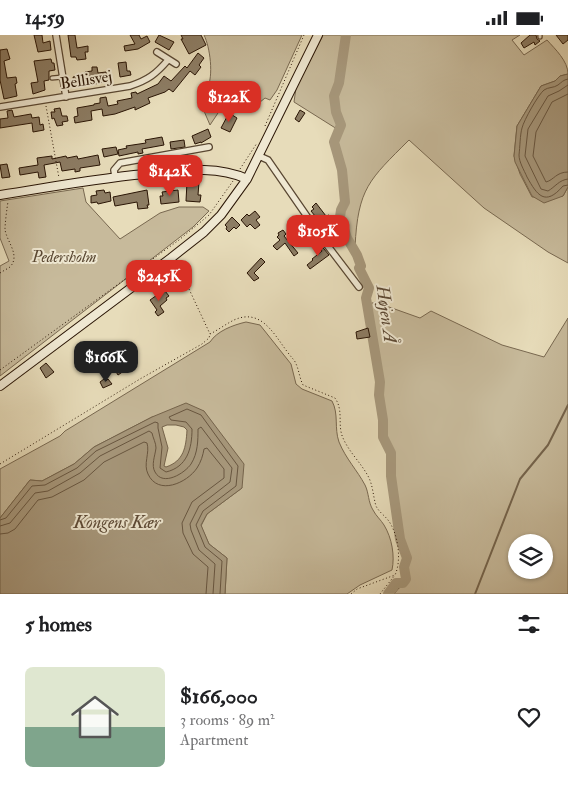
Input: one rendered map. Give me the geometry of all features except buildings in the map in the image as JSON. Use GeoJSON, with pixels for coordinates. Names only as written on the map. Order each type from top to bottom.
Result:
{"type":"FeatureCollection","features":[{"type":"Feature","properties":{"kind":"main road"},"geometry":{"type":"LineString","coordinates":[[0,385],[170,258],[221,215],[236,197],[259,156],[318,35]]}},
{"type":"Feature","properties":{"kind":"main road"},"geometry":{"type":"LineString","coordinates":[[0,195],[115,176],[188,170],[210,170],[237,175],[246,179]]}},
{"type":"Feature","properties":{"kind":"street"},"geometry":{"type":"LineString","coordinates":[[56,35],[66,97]]}},
{"type":"Feature","properties":{"kind":"street"},"geometry":{"type":"LineString","coordinates":[[158,52],[176,64]]}},
{"type":"Feature","properties":{"kind":"street","name":"Bellisvej"},"geometry":{"type":"LineString","coordinates":[[0,107],[130,86],[140,83],[156,73],[168,60]]}},
{"type":"Feature","properties":{"kind":"street"},"geometry":{"type":"LineString","coordinates":[[115,176],[114,170],[120,163],[209,147]]}},
{"type":"Feature","properties":{"kind":"street"},"geometry":{"type":"LineString","coordinates":[[259,156],[268,160],[359,287]]}},
{"type":"Feature","properties":{"kind":"lane"},"geometry":{"type":"LineString","coordinates":[[52,78],[63,77]]}},
{"type":"Feature","properties":{"kind":"path"},"geometry":{"type":"LineString","coordinates":[[265,127],[304,35]]}},
{"type":"Feature","properties":{"kind":"path"},"geometry":{"type":"LineString","coordinates":[[45,100],[61,185]]}},
{"type":"Feature","properties":{"kind":"path"},"geometry":{"type":"LineString","coordinates":[[0,370],[185,236],[209,215],[219,203],[256,143]]}},
{"type":"Feature","properties":{"kind":"path"},"geometry":{"type":"LineString","coordinates":[[0,273],[9,268],[14,257],[5,230],[9,194]]}},
{"type":"Feature","properties":{"kind":"path"},"geometry":{"type":"LineString","coordinates":[[170,258],[189,289],[210,334]]}},
{"type":"Feature","properties":{"kind":"path"},"geometry":{"type":"LineString","coordinates":[[0,464],[140,379],[202,344],[209,338],[210,334],[245,316],[254,317],[267,324],[298,367],[303,385],[335,397],[341,410],[342,435],[347,446],[368,476],[376,505],[389,521],[399,550],[400,562],[395,575],[380,594]]}},
{"type":"Feature","properties":{"kind":"path"},"geometry":{"type":"LineString","coordinates":[[351,594],[357,589],[395,575]]}},
{"type":"Feature","properties":{"kind":"green space"},"geometry":{"type":"Polygon","coordinates":[[[204,35],[302,35],[277,90],[270,100],[265,98],[250,109],[245,110],[231,104],[224,104],[210,125],[198,97],[206,90],[211,69],[204,35]]]}},
{"type":"Feature","properties":{"kind":"green space"},"geometry":{"type":"Polygon","coordinates":[[[323,35],[520,35],[512,40],[524,55],[547,40],[566,64],[568,74],[541,86],[517,126],[514,156],[520,174],[532,197],[563,196],[568,187],[568,263],[548,252],[484,208],[409,140],[384,165],[368,186],[359,211],[355,247],[344,236],[339,223],[342,187],[338,162],[332,143],[337,129],[294,102],[296,88],[323,35]]]}},
{"type":"Feature","properties":{"kind":"green space","name":"Pedersholm"},"geometry":{"type":"Polygon","coordinates":[[[83,188],[86,202],[120,239],[160,213],[179,207],[203,207],[209,211],[193,227],[0,376],[0,266],[9,261],[0,238],[0,201],[83,188]]]}},
{"type":"Feature","properties":{"kind":"green space"},"geometry":{"type":"Polygon","coordinates":[[[375,302],[420,318],[431,311],[502,345],[544,357],[568,318],[568,594],[394,594],[399,588],[405,586],[408,579],[404,567],[407,558],[400,539],[396,518],[391,476],[391,453],[383,437],[383,420],[379,395],[380,382],[367,305],[375,302]]]}},
{"type":"Feature","properties":{"kind":"green space"},"geometry":{"type":"Polygon","coordinates":[[[246,322],[260,325],[291,364],[296,384],[302,389],[332,401],[339,442],[365,485],[371,507],[384,525],[391,541],[393,553],[392,570],[360,585],[347,594],[225,594],[227,558],[209,544],[201,526],[207,514],[242,488],[204,411],[152,417],[94,447],[74,464],[42,481],[30,480],[0,518],[0,469],[60,436],[65,431],[210,342],[221,332],[246,322]]]}},
{"type":"Feature","properties":{"kind":"water"},"geometry":{"type":"Polygon","coordinates":[[[568,74],[568,187],[563,196],[544,203],[532,196],[515,162],[517,126],[541,86],[568,74]]]}},
{"type":"Feature","properties":{"kind":"water","name":"Kongens Kær"},"geometry":{"type":"Polygon","coordinates":[[[186,403],[204,411],[244,464],[242,488],[207,514],[201,525],[209,544],[227,558],[225,594],[0,594],[0,518],[30,480],[42,481],[74,464],[94,447],[152,417],[186,403]],[[176,425],[162,427],[168,448],[164,466],[166,467],[177,461],[185,448],[187,430],[176,425]]]}},
{"type":"Feature","properties":{"kind":"waterway","name":"Højen Å"},"geometry":{"type":"LineString","coordinates":[[346,35],[339,83],[334,96],[336,112],[341,125],[334,142],[342,170],[345,202],[340,217],[347,238],[357,255],[361,266],[359,268],[369,288],[366,298],[380,382],[379,395],[383,420],[383,437],[391,453],[391,476],[400,539],[407,558],[404,567],[406,579],[403,583],[396,583],[388,594]]}},
{"type":"Feature","properties":{"kind":"waterway"},"geometry":{"type":"LineString","coordinates":[[475,594],[520,479],[548,445],[568,405]]}}]}
